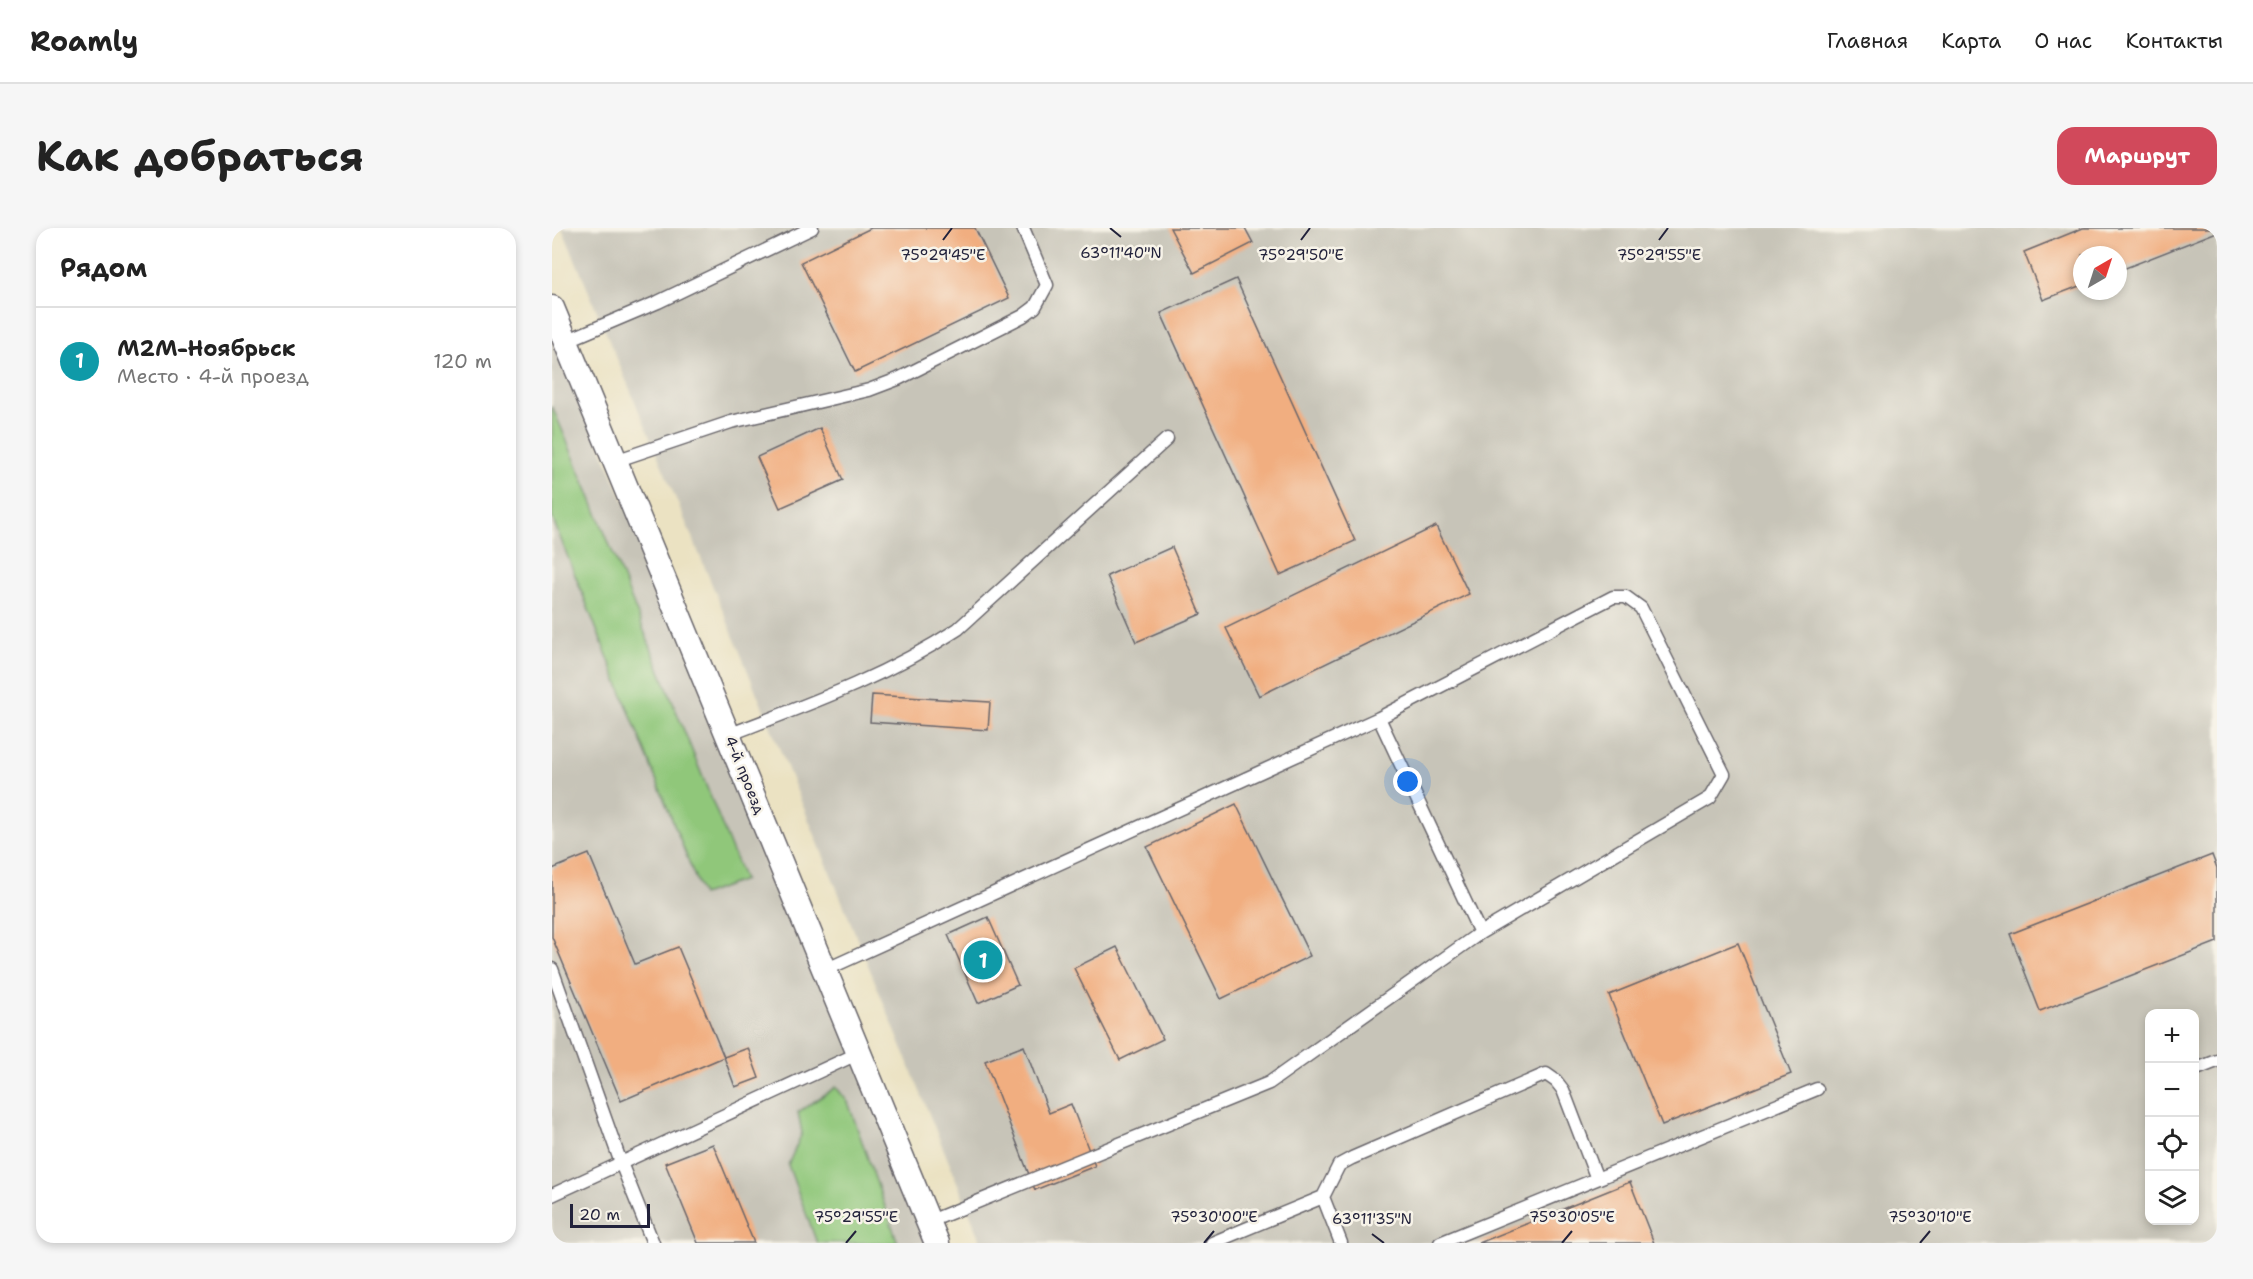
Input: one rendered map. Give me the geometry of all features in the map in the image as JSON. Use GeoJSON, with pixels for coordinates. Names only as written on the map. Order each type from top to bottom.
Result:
{"type":"FeatureCollection","features":[{"type":"Feature","properties":{"kind":"street","name":"4-й проезд"},"geometry":{"type":"LineString","coordinates":[[552,309],[932,1233]]}},
{"type":"Feature","properties":{"kind":"lane"},"geometry":{"type":"LineString","coordinates":[[566,341],[658,302],[812,228]]}},
{"type":"Feature","properties":{"kind":"lane"},"geometry":{"type":"LineString","coordinates":[[615,460],[731,422],[869,390],[1023,316],[1035,307],[1047,285],[1023,228]]}},
{"type":"Feature","properties":{"kind":"lane"},"geometry":{"type":"LineString","coordinates":[[729,735],[844,690],[890,669],[921,653],[958,629],[1167,439]]}},
{"type":"Feature","properties":{"kind":"lane"},"geometry":{"type":"LineString","coordinates":[[825,970],[1379,718],[1613,597],[1626,597],[1641,608],[1724,774],[1710,798],[1480,933],[1269,1083],[932,1233]]}},
{"type":"Feature","properties":{"kind":"lane"},"geometry":{"type":"LineString","coordinates":[[1379,718],[1480,933]]}},
{"type":"Feature","properties":{"kind":"lane"},"geometry":{"type":"LineString","coordinates":[[552,969],[621,1163],[653,1243]]}},
{"type":"Feature","properties":{"kind":"lane"},"geometry":{"type":"LineString","coordinates":[[552,1196],[859,1053]]}},
{"type":"Feature","properties":{"kind":"lane"},"geometry":{"type":"LineString","coordinates":[[2199,1068],[2217,1061]]}},
{"type":"Feature","properties":{"kind":"lane"},"geometry":{"type":"LineString","coordinates":[[1212,1243],[1323,1197],[1339,1165],[1352,1158],[1546,1074],[1563,1090],[1597,1179]]}},
{"type":"Feature","properties":{"kind":"lane"},"geometry":{"type":"LineString","coordinates":[[1440,1243],[1817,1089]]}},
{"type":"Feature","properties":{"kind":"lane"},"geometry":{"type":"LineString","coordinates":[[1323,1197],[1341,1243]]}},
{"type":"Feature","properties":{"kind":"shaded area"},"geometry":{"type":"Polygon","coordinates":[[[562,228],[2217,228],[2217,1243],[982,1243],[724,613],[562,228]]]}},
{"type":"Feature","properties":{"kind":"shaded area"},"geometry":{"type":"Polygon","coordinates":[[[552,331],[936,1243],[552,1243],[552,331]]]}},
{"type":"Feature","properties":{"kind":"green space"},"geometry":{"type":"Polygon","coordinates":[[[552,406],[744,880],[702,895],[552,517],[552,406]]]}},
{"type":"Feature","properties":{"kind":"green space"},"geometry":{"type":"Polygon","coordinates":[[[836,1087],[848,1102],[898,1243],[817,1243],[788,1165],[802,1133],[798,1112],[836,1087]]]}},
{"type":"Feature","properties":{"kind":"building"},"geometry":{"type":"Polygon","coordinates":[[[871,228],[975,228],[1009,298],[855,372],[801,262],[871,228]]]}},
{"type":"Feature","properties":{"kind":"building"},"geometry":{"type":"Polygon","coordinates":[[[1170,228],[1245,228],[1253,243],[1194,273],[1170,228]]]}},
{"type":"Feature","properties":{"kind":"building"},"geometry":{"type":"Polygon","coordinates":[[[2083,228],[2217,228],[2217,232],[2127,267],[2127,246],[2073,246],[2073,288],[2043,300],[2024,252],[2083,228]]]}},
{"type":"Feature","properties":{"kind":"building"},"geometry":{"type":"Polygon","coordinates":[[[1236,279],[1355,541],[1280,575],[1161,313],[1236,279]]]}},
{"type":"Feature","properties":{"kind":"building"},"geometry":{"type":"Polygon","coordinates":[[[820,428],[843,480],[780,508],[757,457],[820,428]]]}},
{"type":"Feature","properties":{"kind":"building"},"geometry":{"type":"Polygon","coordinates":[[[1436,526],[1469,594],[1259,696],[1226,628],[1436,526]]]}},
{"type":"Feature","properties":{"kind":"building"},"geometry":{"type":"Polygon","coordinates":[[[1172,547],[1201,614],[1136,642],[1107,576],[1172,547]]]}},
{"type":"Feature","properties":{"kind":"building"},"geometry":{"type":"Polygon","coordinates":[[[872,695],[990,702],[988,730],[870,722],[872,695]]]}},
{"type":"Feature","properties":{"kind":"building"},"geometry":{"type":"Polygon","coordinates":[[[1236,804],[1310,956],[1221,999],[1147,847],[1236,804]]]}},
{"type":"Feature","properties":{"kind":"building"},"geometry":{"type":"Polygon","coordinates":[[[589,854],[635,964],[678,947],[724,1057],[621,1101],[552,937],[552,869],[589,854]]]}},
{"type":"Feature","properties":{"kind":"building"},"geometry":{"type":"Polygon","coordinates":[[[2212,855],[2217,868],[2217,942],[2040,1011],[2010,934],[2212,855]]]}},
{"type":"Feature","properties":{"kind":"building"},"geometry":{"type":"Polygon","coordinates":[[[988,917],[1018,985],[978,1003],[948,935],[988,917]]]}},
{"type":"Feature","properties":{"kind":"building"},"geometry":{"type":"Polygon","coordinates":[[[1738,943],[1791,1074],[1662,1125],[1609,995],[1738,943]]]}},
{"type":"Feature","properties":{"kind":"building"},"geometry":{"type":"Polygon","coordinates":[[[1117,947],[1163,1039],[1120,1060],[1074,968],[1117,947]]]}},
{"type":"Feature","properties":{"kind":"building"},"geometry":{"type":"Polygon","coordinates":[[[1024,1046],[1049,1113],[1071,1104],[1095,1166],[1035,1190],[985,1061],[1024,1046]]]}},
{"type":"Feature","properties":{"kind":"building"},"geometry":{"type":"Polygon","coordinates":[[[748,1048],[759,1078],[735,1087],[724,1057],[748,1048]]]}},
{"type":"Feature","properties":{"kind":"building"},"geometry":{"type":"Polygon","coordinates":[[[713,1144],[754,1243],[698,1243],[665,1163],[713,1144]]]}},
{"type":"Feature","properties":{"kind":"building"},"geometry":{"type":"Polygon","coordinates":[[[1630,1182],[1654,1243],[1479,1243],[1630,1182]]]}},
{"type":"Feature","properties":{"kind":"place","name":"М2М-Ноябрьск"},"geometry":{"type":"Point","coordinates":[983,960]}}]}
